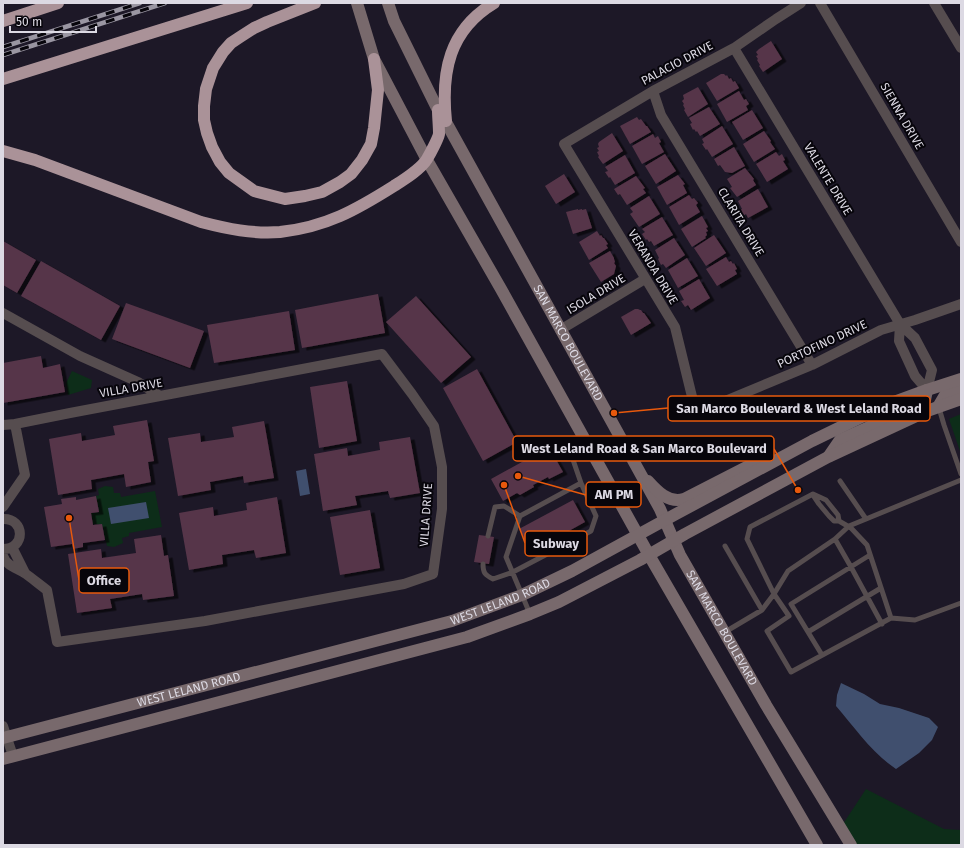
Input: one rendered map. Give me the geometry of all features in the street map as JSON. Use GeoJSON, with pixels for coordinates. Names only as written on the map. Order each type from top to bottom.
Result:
{"type":"FeatureCollection","features":[{"type":"Feature","properties":{"kind":"highway"},"geometry":{"type":"LineString","coordinates":[[19,16],[52,3]]}},
{"type":"Feature","properties":{"kind":"highway"},"geometry":{"type":"LineString","coordinates":[[3,21],[58,3]]}},
{"type":"Feature","properties":{"kind":"highway"},"geometry":{"type":"LineString","coordinates":[[3,79],[247,3]]}},
{"type":"Feature","properties":{"kind":"highway"},"geometry":{"type":"LineString","coordinates":[[315,3],[267,22],[240,36],[223,52],[213,68],[206,88],[204,120],[212,147],[220,162],[229,173],[254,191],[285,199],[322,192],[351,174],[362,160],[371,144],[378,90],[374,59]]}},
{"type":"Feature","properties":{"kind":"highway"},"geometry":{"type":"LineString","coordinates":[[447,124],[445,82],[448,64],[454,46],[464,30],[476,17],[494,3]]}},
{"type":"Feature","properties":{"kind":"highway"},"geometry":{"type":"LineString","coordinates":[[3,151],[35,160],[202,222],[227,229],[252,232],[279,232],[307,228],[331,221],[384,193],[412,174],[427,160],[439,135],[438,110]]}},
{"type":"Feature","properties":{"kind":"main road"},"geometry":{"type":"LineString","coordinates":[[357,3],[374,59],[427,160],[501,289],[649,555],[817,845]]}},
{"type":"Feature","properties":{"kind":"main road","name":"SAN MARCO BOULEVARD"},"geometry":{"type":"LineString","coordinates":[[388,3],[394,21],[438,110],[660,509],[680,555],[766,705],[851,845]]}},
{"type":"Feature","properties":{"kind":"main road","name":"WEST LELAND ROAD"},"geometry":{"type":"LineString","coordinates":[[4,734],[452,621],[522,594],[572,571],[812,441],[886,405],[961,379]]}},
{"type":"Feature","properties":{"kind":"main road"},"geometry":{"type":"LineString","coordinates":[[938,407],[945,395],[961,387]]}},
{"type":"Feature","properties":{"kind":"main road"},"geometry":{"type":"LineString","coordinates":[[828,457],[840,440],[914,407],[925,400],[927,390]]}},
{"type":"Feature","properties":{"kind":"main road","name":"WEST LELAND ROAD"},"geometry":{"type":"LineString","coordinates":[[8,757],[467,637],[530,614],[559,602],[649,555],[828,457],[927,411],[961,400]]}},
{"type":"Feature","properties":{"kind":"main road"},"geometry":{"type":"LineString","coordinates":[[638,470],[653,487],[662,494],[668,498],[680,500],[760,459],[812,441]]}},
{"type":"Feature","properties":{"kind":"street","name":"PALACIO DRIVE"},"geometry":{"type":"LineString","coordinates":[[564,144],[653,91],[734,48],[776,18],[801,3]]}},
{"type":"Feature","properties":{"kind":"street","name":"SIENNA DRIVE"},"geometry":{"type":"LineString","coordinates":[[820,3],[961,242]]}},
{"type":"Feature","properties":{"kind":"street"},"geometry":{"type":"LineString","coordinates":[[934,3],[961,48]]}},
{"type":"Feature","properties":{"kind":"street","name":"VALENTE DRIVE"},"geometry":{"type":"LineString","coordinates":[[734,48],[900,324],[915,338],[932,370],[927,390]]}},
{"type":"Feature","properties":{"kind":"street","name":"CLARITA DRIVE"},"geometry":{"type":"LineString","coordinates":[[653,91],[661,115],[812,365]]}},
{"type":"Feature","properties":{"kind":"street","name":"VERANDA DRIVE"},"geometry":{"type":"LineString","coordinates":[[564,144],[675,327],[696,413]]}},
{"type":"Feature","properties":{"kind":"street","name":"ISOLA DRIVE"},"geometry":{"type":"LineString","coordinates":[[560,330],[646,279]]}},
{"type":"Feature","properties":{"kind":"street","name":"PORTOFINO DRIVE"},"geometry":{"type":"LineString","coordinates":[[696,413],[812,365],[881,330],[961,304]]}},
{"type":"Feature","properties":{"kind":"street"},"geometry":{"type":"LineString","coordinates":[[3,313],[80,356],[138,382],[160,396]]}},
{"type":"Feature","properties":{"kind":"street"},"geometry":{"type":"LineString","coordinates":[[900,324],[899,342],[915,376],[927,390]]}},
{"type":"Feature","properties":{"kind":"street","name":"VILLA DRIVE"},"geometry":{"type":"LineString","coordinates":[[3,425],[16,424],[382,354],[434,426],[442,467],[442,509],[434,574],[404,584],[205,621],[56,642],[47,590],[25,573],[7,548],[18,541],[20,537],[19,530],[14,522],[3,519]]}},
{"type":"Feature","properties":{"kind":"street"},"geometry":{"type":"LineString","coordinates":[[3,507],[25,475],[16,424]]}},
{"type":"Feature","properties":{"kind":"street","name":"VILLA DRIVE"},"geometry":{"type":"LineString","coordinates":[[3,556],[7,567],[25,573]]}},
{"type":"Feature","properties":{"kind":"street","name":"WEST LELAND ROAD"},"geometry":{"type":"LineString","coordinates":[[4,734],[8,757]]}},
{"type":"Feature","properties":{"kind":"lane"},"geometry":{"type":"LineString","coordinates":[[938,407],[961,474]]}},
{"type":"Feature","properties":{"kind":"lane"},"geometry":{"type":"LineString","coordinates":[[483,564],[483,570],[487,576],[493,579],[512,572],[591,531],[596,516],[581,483],[571,454],[586,442]]}},
{"type":"Feature","properties":{"kind":"lane"},"geometry":{"type":"LineString","coordinates":[[724,633],[762,610],[788,571],[835,540],[848,526],[961,480]]}},
{"type":"Feature","properties":{"kind":"lane"},"geometry":{"type":"LineString","coordinates":[[840,481],[866,519]]}},
{"type":"Feature","properties":{"kind":"lane"},"geometry":{"type":"LineString","coordinates":[[530,614],[506,557],[520,516],[581,483]]}},
{"type":"Feature","properties":{"kind":"lane"},"geometry":{"type":"LineString","coordinates":[[789,616],[774,594],[747,540],[750,527],[813,494],[829,516],[834,520],[848,526],[867,545],[891,618]]}},
{"type":"Feature","properties":{"kind":"lane"},"geometry":{"type":"LineString","coordinates":[[488,536],[495,507],[504,506],[520,516]]}},
{"type":"Feature","properties":{"kind":"lane"},"geometry":{"type":"LineString","coordinates":[[835,540],[868,596],[882,624]]}},
{"type":"Feature","properties":{"kind":"lane"},"geometry":{"type":"LineString","coordinates":[[725,546],[762,610]]}},
{"type":"Feature","properties":{"kind":"lane"},"geometry":{"type":"LineString","coordinates":[[822,655],[791,604],[870,555]]}},
{"type":"Feature","properties":{"kind":"lane"},"geometry":{"type":"LineString","coordinates":[[808,632],[881,588]]}},
{"type":"Feature","properties":{"kind":"lane"},"geometry":{"type":"LineString","coordinates":[[796,612],[766,631],[791,672],[891,618],[915,620],[961,603]]}},
{"type":"Feature","properties":{"kind":"green space"},"geometry":{"type":"Polygon","coordinates":[[[72,371],[92,380],[91,388],[68,395],[66,383],[72,371]]]}},
{"type":"Feature","properties":{"kind":"green space"},"geometry":{"type":"Polygon","coordinates":[[[961,414],[961,454],[949,419],[961,414]]]}},
{"type":"Feature","properties":{"kind":"green space"},"geometry":{"type":"Polygon","coordinates":[[[105,486],[113,487],[114,493],[120,493],[121,497],[155,491],[162,527],[129,533],[129,536],[122,538],[123,543],[114,547],[107,546],[102,524],[93,525],[91,513],[99,512],[96,496],[99,495],[98,489],[105,486]]]}},
{"type":"Feature","properties":{"kind":"green space"},"geometry":{"type":"Polygon","coordinates":[[[866,789],[944,829],[961,830],[961,845],[851,845],[841,827],[866,789]]]}},
{"type":"Feature","properties":{"kind":"water"},"geometry":{"type":"Polygon","coordinates":[[[306,469],[310,494],[300,496],[296,471],[306,469]]]}},
{"type":"Feature","properties":{"kind":"water"},"geometry":{"type":"Polygon","coordinates":[[[146,502],[149,518],[111,524],[108,508],[146,502]]]}},
{"type":"Feature","properties":{"kind":"water"},"geometry":{"type":"Polygon","coordinates":[[[841,683],[864,694],[880,704],[899,708],[929,718],[938,727],[932,740],[919,753],[896,769],[871,748],[836,706],[837,695],[841,683]]]}},
{"type":"Feature","properties":{"kind":"building"},"geometry":{"type":"Polygon","coordinates":[[[771,41],[782,59],[763,72],[759,66],[760,65],[756,56],[758,55],[756,52],[771,41]]]}},
{"type":"Feature","properties":{"kind":"building"},"geometry":{"type":"Polygon","coordinates":[[[721,74],[727,75],[733,82],[735,81],[739,88],[717,101],[706,83],[721,74]]]}},
{"type":"Feature","properties":{"kind":"building"},"geometry":{"type":"Polygon","coordinates":[[[698,87],[708,104],[688,117],[684,110],[684,104],[682,101],[684,99],[683,95],[698,87]]]}},
{"type":"Feature","properties":{"kind":"building"},"geometry":{"type":"Polygon","coordinates":[[[739,91],[744,100],[746,99],[749,104],[746,106],[748,110],[727,122],[717,104],[739,91]]]}},
{"type":"Feature","properties":{"kind":"building"},"geometry":{"type":"Polygon","coordinates":[[[709,107],[720,124],[700,136],[697,131],[696,132],[694,129],[693,130],[690,124],[692,123],[689,118],[709,107]]]}},
{"type":"Feature","properties":{"kind":"building"},"geometry":{"type":"Polygon","coordinates":[[[752,110],[763,128],[743,140],[732,122],[752,110]]]}},
{"type":"Feature","properties":{"kind":"building"},"geometry":{"type":"Polygon","coordinates":[[[637,117],[639,120],[641,119],[651,132],[630,144],[620,126],[637,117]]]}},
{"type":"Feature","properties":{"kind":"building"},"geometry":{"type":"Polygon","coordinates":[[[722,126],[733,144],[712,157],[702,144],[704,143],[702,139],[722,126]]]}},
{"type":"Feature","properties":{"kind":"building"},"geometry":{"type":"Polygon","coordinates":[[[764,131],[775,149],[754,162],[743,144],[764,131]]]}},
{"type":"Feature","properties":{"kind":"building"},"geometry":{"type":"Polygon","coordinates":[[[612,133],[623,151],[603,164],[598,157],[598,144],[612,133]]]}},
{"type":"Feature","properties":{"kind":"building"},"geometry":{"type":"Polygon","coordinates":[[[653,134],[655,138],[658,136],[661,142],[659,143],[664,152],[642,164],[632,146],[653,134]]]}},
{"type":"Feature","properties":{"kind":"building"},"geometry":{"type":"Polygon","coordinates":[[[734,147],[745,166],[732,173],[725,172],[720,165],[718,166],[714,159],[734,147]]]}},
{"type":"Feature","properties":{"kind":"building"},"geometry":{"type":"Polygon","coordinates":[[[776,152],[779,156],[782,154],[785,160],[783,161],[788,169],[767,182],[756,164],[776,152]]]}},
{"type":"Feature","properties":{"kind":"building"},"geometry":{"type":"Polygon","coordinates":[[[665,154],[676,171],[656,184],[645,166],[665,154]]]}},
{"type":"Feature","properties":{"kind":"building"},"geometry":{"type":"Polygon","coordinates":[[[625,155],[635,173],[615,185],[605,172],[608,171],[605,167],[625,155]]]}},
{"type":"Feature","properties":{"kind":"building"},"geometry":{"type":"Polygon","coordinates":[[[745,168],[754,179],[753,180],[756,185],[737,197],[730,188],[732,187],[727,179],[745,168]]]}},
{"type":"Feature","properties":{"kind":"building"},"geometry":{"type":"Polygon","coordinates":[[[564,174],[575,192],[556,204],[545,186],[564,174]]]}},
{"type":"Feature","properties":{"kind":"building"},"geometry":{"type":"Polygon","coordinates":[[[678,175],[685,184],[683,185],[687,193],[667,205],[657,187],[678,175]]]}},
{"type":"Feature","properties":{"kind":"building"},"geometry":{"type":"Polygon","coordinates":[[[636,176],[645,188],[643,189],[646,193],[627,205],[620,194],[618,195],[614,189],[636,176]]]}},
{"type":"Feature","properties":{"kind":"building"},"geometry":{"type":"Polygon","coordinates":[[[758,189],[768,207],[748,218],[746,214],[743,216],[740,210],[742,209],[738,201],[758,189]]]}},
{"type":"Feature","properties":{"kind":"building"},"geometry":{"type":"Polygon","coordinates":[[[689,195],[698,203],[696,205],[700,212],[679,225],[669,207],[689,195]]]}},
{"type":"Feature","properties":{"kind":"building"},"geometry":{"type":"Polygon","coordinates":[[[649,196],[660,214],[639,227],[630,214],[633,212],[630,208],[649,196]]]}},
{"type":"Feature","properties":{"kind":"building"},"geometry":{"type":"Polygon","coordinates":[[[586,209],[592,228],[573,234],[566,212],[586,209]]]}},
{"type":"Feature","properties":{"kind":"building"},"geometry":{"type":"Polygon","coordinates":[[[702,216],[708,227],[706,228],[708,231],[706,232],[707,235],[705,237],[706,238],[692,247],[681,229],[702,216]]]}},
{"type":"Feature","properties":{"kind":"building"},"geometry":{"type":"Polygon","coordinates":[[[662,217],[673,235],[654,246],[651,241],[649,242],[647,239],[646,240],[642,234],[645,232],[642,229],[662,217]]]}},
{"type":"Feature","properties":{"kind":"building"},"geometry":{"type":"Polygon","coordinates":[[[597,231],[608,244],[606,245],[608,248],[589,260],[579,242],[597,231]]]}},
{"type":"Feature","properties":{"kind":"building"},"geometry":{"type":"Polygon","coordinates":[[[714,235],[726,253],[706,266],[694,248],[714,235]]]}},
{"type":"Feature","properties":{"kind":"building"},"geometry":{"type":"Polygon","coordinates":[[[674,238],[685,255],[666,268],[663,264],[661,265],[655,250],[674,238]]]}},
{"type":"Feature","properties":{"kind":"building"},"geometry":{"type":"Polygon","coordinates":[[[3,241],[36,260],[17,293],[3,285],[3,241]]]}},
{"type":"Feature","properties":{"kind":"building"},"geometry":{"type":"Polygon","coordinates":[[[610,251],[616,266],[614,274],[601,282],[589,263],[610,251]]]}},
{"type":"Feature","properties":{"kind":"building"},"geometry":{"type":"Polygon","coordinates":[[[726,257],[729,262],[731,261],[733,264],[734,263],[737,269],[735,270],[737,274],[717,286],[706,269],[726,257]]]}},
{"type":"Feature","properties":{"kind":"building"},"geometry":{"type":"Polygon","coordinates":[[[687,258],[698,276],[678,288],[668,270],[687,258]]]}},
{"type":"Feature","properties":{"kind":"building"},"geometry":{"type":"Polygon","coordinates":[[[41,261],[120,306],[101,340],[21,296],[41,261]]]}},
{"type":"Feature","properties":{"kind":"building"},"geometry":{"type":"Polygon","coordinates":[[[699,279],[710,298],[691,310],[688,305],[685,307],[681,301],[684,300],[679,291],[699,279]]]}},
{"type":"Feature","properties":{"kind":"building"},"geometry":{"type":"Polygon","coordinates":[[[378,294],[385,333],[302,348],[295,310],[378,294]]]}},
{"type":"Feature","properties":{"kind":"building"},"geometry":{"type":"Polygon","coordinates":[[[416,296],[471,357],[441,383],[386,322],[416,296]]]}},
{"type":"Feature","properties":{"kind":"building"},"geometry":{"type":"Polygon","coordinates":[[[126,303],[204,331],[190,368],[112,339],[126,303]]]}},
{"type":"Feature","properties":{"kind":"building"},"geometry":{"type":"Polygon","coordinates":[[[635,309],[641,310],[651,323],[631,335],[621,317],[635,309]]]}},
{"type":"Feature","properties":{"kind":"building"},"geometry":{"type":"Polygon","coordinates":[[[289,311],[295,350],[214,363],[207,325],[289,311]]]}},
{"type":"Feature","properties":{"kind":"building"},"geometry":{"type":"Polygon","coordinates":[[[41,356],[43,368],[60,364],[65,392],[3,403],[3,363],[41,356]]]}},
{"type":"Feature","properties":{"kind":"building"},"geometry":{"type":"Polygon","coordinates":[[[477,369],[517,442],[483,461],[443,388],[477,369]]]}},
{"type":"Feature","properties":{"kind":"building"},"geometry":{"type":"Polygon","coordinates":[[[347,381],[357,441],[319,448],[310,387],[347,381]]]}},
{"type":"Feature","properties":{"kind":"building"},"geometry":{"type":"Polygon","coordinates":[[[147,420],[154,461],[148,462],[151,482],[126,487],[124,474],[91,480],[92,489],[58,495],[49,439],[81,433],[82,441],[115,435],[113,426],[147,420]]]}},
{"type":"Feature","properties":{"kind":"building"},"geometry":{"type":"Polygon","coordinates":[[[264,421],[274,478],[244,483],[243,476],[210,482],[211,490],[178,496],[168,438],[200,433],[201,442],[234,437],[232,427],[264,421]]]}},
{"type":"Feature","properties":{"kind":"building"},"geometry":{"type":"Polygon","coordinates":[[[410,437],[420,493],[390,498],[388,491],[355,496],[357,505],[323,511],[314,454],[347,448],[348,456],[380,450],[379,442],[410,437]]]}},
{"type":"Feature","properties":{"kind":"building"},"geometry":{"type":"Polygon","coordinates":[[[549,447],[563,472],[549,479],[548,477],[533,485],[534,487],[520,495],[517,493],[503,501],[491,479],[549,447]]]}},
{"type":"Feature","properties":{"kind":"building"},"geometry":{"type":"Polygon","coordinates":[[[96,496],[99,512],[91,513],[93,525],[102,524],[105,540],[83,543],[83,547],[73,549],[72,544],[51,547],[44,507],[62,504],[61,499],[76,497],[76,500],[96,496]]]}},
{"type":"Feature","properties":{"kind":"building"},"geometry":{"type":"Polygon","coordinates":[[[277,497],[286,553],[256,558],[254,550],[222,555],[223,564],[189,570],[179,513],[213,507],[214,516],[247,510],[246,503],[277,497]]]}},
{"type":"Feature","properties":{"kind":"building"},"geometry":{"type":"Polygon","coordinates":[[[573,500],[585,522],[531,552],[519,529],[573,500]]]}},
{"type":"Feature","properties":{"kind":"building"},"geometry":{"type":"Polygon","coordinates":[[[370,510],[380,568],[340,575],[330,517],[370,510]]]}},
{"type":"Feature","properties":{"kind":"building"},"geometry":{"type":"Polygon","coordinates":[[[161,535],[164,556],[168,555],[174,596],[143,600],[142,594],[110,599],[112,608],[77,613],[68,554],[101,549],[102,558],[136,553],[134,539],[161,535]]]}},
{"type":"Feature","properties":{"kind":"building"},"geometry":{"type":"Polygon","coordinates":[[[479,535],[494,537],[489,564],[474,562],[479,535]]]}},
{"type":"Feature","properties":{"kind":"railway"},"geometry":{"type":"LineString","coordinates":[[3,47],[140,3]]}},
{"type":"Feature","properties":{"kind":"railway"},"geometry":{"type":"LineString","coordinates":[[3,55],[165,3]]}},
{"type":"Feature","properties":{"kind":"place","name":"San Marco Boulevard & West Leland Road"},"geometry":{"type":"Point","coordinates":[614,413]}},
{"type":"Feature","properties":{"kind":"place","name":"AM PM"},"geometry":{"type":"Point","coordinates":[518,476]}},
{"type":"Feature","properties":{"kind":"place","name":"Subway"},"geometry":{"type":"Point","coordinates":[504,485]}},
{"type":"Feature","properties":{"kind":"place","name":"West Leland Road & San Marco Boulevard"},"geometry":{"type":"Point","coordinates":[798,490]}},
{"type":"Feature","properties":{"kind":"place","name":"Office"},"geometry":{"type":"Point","coordinates":[69,518]}}]}
